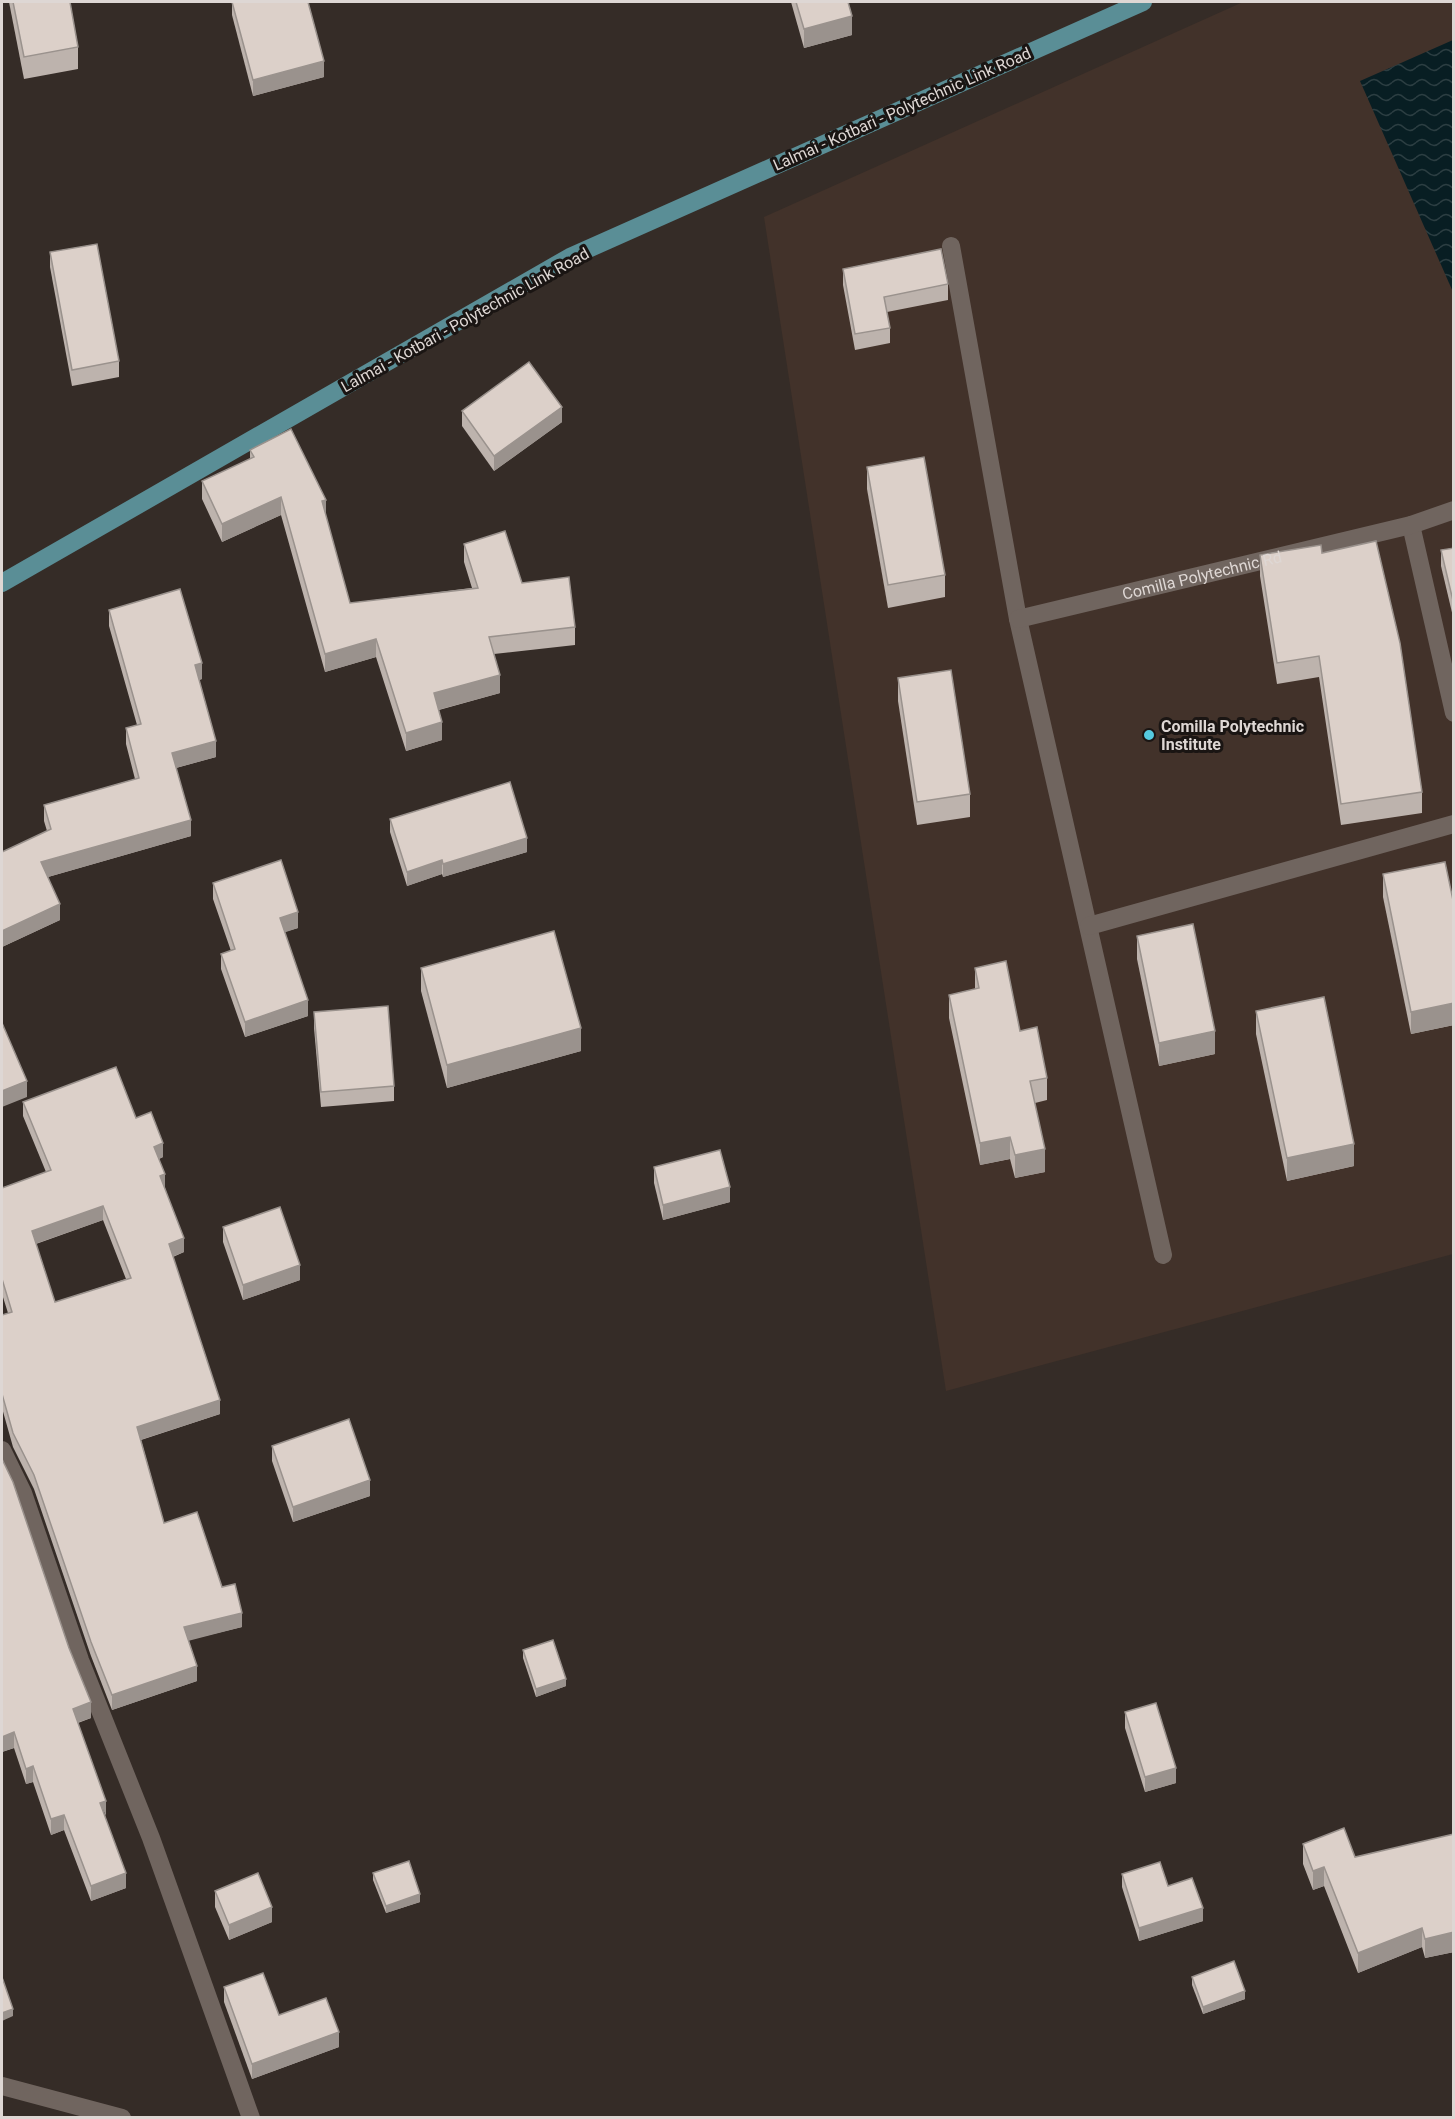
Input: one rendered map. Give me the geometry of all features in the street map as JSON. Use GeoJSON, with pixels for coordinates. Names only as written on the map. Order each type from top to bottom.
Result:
{"type":"FeatureCollection","features":[{"type":"Feature","properties":{"kind":"main road","name":"Lalmai - Kotbari - Polytechnic Link Road"},"geometry":{"type":"LineString","coordinates":[[2,584],[570,257],[1143,2]]}},
{"type":"Feature","properties":{"kind":"street"},"geometry":{"type":"LineString","coordinates":[[951,246],[1018,619],[1163,1255]]}},
{"type":"Feature","properties":{"kind":"street","name":"Comilla Polytechnic Rd"},"geometry":{"type":"LineString","coordinates":[[1018,619],[1411,525],[1454,510]]}},
{"type":"Feature","properties":{"kind":"street"},"geometry":{"type":"LineString","coordinates":[[1411,525],[1454,713]]}},
{"type":"Feature","properties":{"kind":"street"},"geometry":{"type":"LineString","coordinates":[[1089,926],[1454,824]]}},
{"type":"Feature","properties":{"kind":"street"},"geometry":{"type":"LineString","coordinates":[[2,1450],[23,1493],[80,1660],[151,1838],[251,2118]]}},
{"type":"Feature","properties":{"kind":"street"},"geometry":{"type":"LineString","coordinates":[[2,2086],[122,2118]]}},
{"type":"Feature","properties":{"kind":"shaded area","name":"Comilla Polytechnic Institute"},"geometry":{"type":"Polygon","coordinates":[[[1243,2],[1453,2],[1453,1254],[946,1391],[764,217],[1243,2]]]}},
{"type":"Feature","properties":{"kind":"water"},"geometry":{"type":"Polygon","coordinates":[[[1453,40],[1453,292],[1360,81],[1453,40]]]}},
{"type":"Feature","properties":{"kind":"building"},"geometry":{"type":"Polygon","coordinates":[[[13,2],[70,2],[78,47],[24,57],[13,2]]]}},
{"type":"Feature","properties":{"kind":"building"},"geometry":{"type":"Polygon","coordinates":[[[232,2],[308,2],[324,61],[253,80],[232,2]]]}},
{"type":"Feature","properties":{"kind":"building"},"geometry":{"type":"Polygon","coordinates":[[[796,2],[848,2],[852,16],[804,29],[796,2]]]}},
{"type":"Feature","properties":{"kind":"building"},"geometry":{"type":"Polygon","coordinates":[[[97,244],[119,361],[72,370],[50,252],[97,244]]]}},
{"type":"Feature","properties":{"kind":"building"},"geometry":{"type":"Polygon","coordinates":[[[941,249],[948,284],[884,297],[890,328],[855,334],[843,269],[941,249]]]}},
{"type":"Feature","properties":{"kind":"building"},"geometry":{"type":"Polygon","coordinates":[[[529,362],[562,407],[494,456],[462,411],[529,362]]]}},
{"type":"Feature","properties":{"kind":"building"},"geometry":{"type":"Polygon","coordinates":[[[291,429],[326,500],[322,501],[350,603],[478,588],[464,544],[505,531],[522,583],[569,577],[575,627],[489,637],[500,675],[434,693],[442,722],[406,733],[376,639],[325,654],[281,497],[222,524],[202,481],[254,457],[250,450],[291,429]]]}},
{"type":"Feature","properties":{"kind":"building"},"geometry":{"type":"Polygon","coordinates":[[[924,457],[945,575],[888,585],[867,467],[924,457]]]}},
{"type":"Feature","properties":{"kind":"building"},"geometry":{"type":"Polygon","coordinates":[[[1376,541],[1400,643],[1422,792],[1341,804],[1319,656],[1277,663],[1260,555],[1321,545],[1322,553],[1376,541]]]}},
{"type":"Feature","properties":{"kind":"building"},"geometry":{"type":"Polygon","coordinates":[[[1454,548],[1454,605],[1441,550],[1454,548]]]}},
{"type":"Feature","properties":{"kind":"building"},"geometry":{"type":"Polygon","coordinates":[[[180,589],[202,663],[195,665],[216,741],[172,753],[191,820],[41,862],[60,904],[2,931],[2,852],[51,829],[44,805],[139,778],[126,728],[141,724],[109,610],[180,589]]]}},
{"type":"Feature","properties":{"kind":"building"},"geometry":{"type":"Polygon","coordinates":[[[951,670],[970,794],[917,802],[898,678],[951,670]]]}},
{"type":"Feature","properties":{"kind":"building"},"geometry":{"type":"Polygon","coordinates":[[[510,782],[527,838],[443,864],[442,860],[407,872],[390,819],[510,782]]]}},
{"type":"Feature","properties":{"kind":"building"},"geometry":{"type":"Polygon","coordinates":[[[281,860],[298,912],[280,918],[308,1000],[245,1022],[221,954],[235,949],[213,883],[281,860]]]}},
{"type":"Feature","properties":{"kind":"building"},"geometry":{"type":"Polygon","coordinates":[[[1445,862],[1454,905],[1454,1003],[1411,1012],[1383,874],[1445,862]]]}},
{"type":"Feature","properties":{"kind":"building"},"geometry":{"type":"Polygon","coordinates":[[[1193,924],[1215,1031],[1159,1043],[1137,936],[1193,924]]]}},
{"type":"Feature","properties":{"kind":"building"},"geometry":{"type":"Polygon","coordinates":[[[554,931],[581,1028],[447,1065],[421,968],[554,931]]]}},
{"type":"Feature","properties":{"kind":"building"},"geometry":{"type":"Polygon","coordinates":[[[1006,961],[1020,1031],[1037,1027],[1047,1078],[1030,1081],[1045,1149],[1015,1155],[1010,1137],[980,1143],[949,995],[979,988],[975,968],[1006,961]]]}},
{"type":"Feature","properties":{"kind":"building"},"geometry":{"type":"Polygon","coordinates":[[[1324,997],[1354,1144],[1287,1158],[1256,1011],[1324,997]]]}},
{"type":"Feature","properties":{"kind":"building"},"geometry":{"type":"Polygon","coordinates":[[[388,1006],[394,1086],[321,1092],[314,1012],[388,1006]]]}},
{"type":"Feature","properties":{"kind":"building"},"geometry":{"type":"Polygon","coordinates":[[[2,1023],[27,1081],[2,1091],[2,1023]]]}},
{"type":"Feature","properties":{"kind":"building"},"geometry":{"type":"Polygon","coordinates":[[[116,1067],[136,1118],[151,1112],[163,1143],[154,1147],[165,1174],[160,1176],[184,1238],[169,1244],[220,1400],[137,1427],[164,1523],[197,1512],[222,1587],[235,1584],[242,1613],[184,1627],[197,1666],[112,1695],[91,1642],[34,1475],[13,1433],[2,1394],[2,1315],[12,1312],[2,1279],[2,1188],[51,1170],[23,1102],[116,1067]],[[103,1206],[32,1231],[55,1302],[131,1278],[103,1206]]]}},
{"type":"Feature","properties":{"kind":"building"},"geometry":{"type":"Polygon","coordinates":[[[720,1150],[730,1187],[663,1205],[654,1167],[720,1150]]]}},
{"type":"Feature","properties":{"kind":"building"},"geometry":{"type":"Polygon","coordinates":[[[280,1207],[300,1265],[243,1285],[223,1227],[280,1207]]]}},
{"type":"Feature","properties":{"kind":"building"},"geometry":{"type":"Polygon","coordinates":[[[349,1419],[370,1480],[293,1507],[272,1446],[349,1419]]]}},
{"type":"Feature","properties":{"kind":"building"},"geometry":{"type":"Polygon","coordinates":[[[2,1459],[13,1482],[69,1648],[91,1702],[73,1709],[106,1801],[100,1803],[126,1873],[91,1886],[64,1815],[51,1819],[33,1766],[26,1769],[14,1732],[2,1737],[2,1459]]]}},
{"type":"Feature","properties":{"kind":"building"},"geometry":{"type":"Polygon","coordinates":[[[553,1640],[566,1679],[536,1689],[523,1650],[553,1640]]]}},
{"type":"Feature","properties":{"kind":"building"},"geometry":{"type":"Polygon","coordinates":[[[1156,1703],[1176,1768],[1145,1777],[1125,1712],[1156,1703]]]}},
{"type":"Feature","properties":{"kind":"building"},"geometry":{"type":"Polygon","coordinates":[[[1344,1828],[1355,1857],[1454,1834],[1454,1932],[1425,1939],[1422,1928],[1358,1953],[1324,1867],[1313,1871],[1303,1844],[1344,1828]]]}},
{"type":"Feature","properties":{"kind":"building"},"geometry":{"type":"Polygon","coordinates":[[[409,1861],[420,1894],[386,1906],[373,1873],[409,1861]]]}},
{"type":"Feature","properties":{"kind":"building"},"geometry":{"type":"Polygon","coordinates":[[[1160,1862],[1168,1886],[1192,1878],[1203,1908],[1139,1928],[1122,1874],[1160,1862]]]}},
{"type":"Feature","properties":{"kind":"building"},"geometry":{"type":"Polygon","coordinates":[[[258,1873],[272,1907],[229,1925],[215,1891],[258,1873]]]}},
{"type":"Feature","properties":{"kind":"building"},"geometry":{"type":"Polygon","coordinates":[[[1234,1961],[1245,1991],[1203,2007],[1192,1977],[1234,1961]]]}},
{"type":"Feature","properties":{"kind":"building"},"geometry":{"type":"Polygon","coordinates":[[[263,1973],[279,2015],[326,1998],[339,2032],[252,2064],[224,1987],[263,1973]]]}},
{"type":"Feature","properties":{"kind":"building"},"geometry":{"type":"Polygon","coordinates":[[[2,1981],[13,2009],[2,2013],[2,1981]]]}},
{"type":"Feature","properties":{"kind":"place","name":"Comilla Polytechnic Institute"},"geometry":{"type":"Point","coordinates":[1149,735]}}]}
